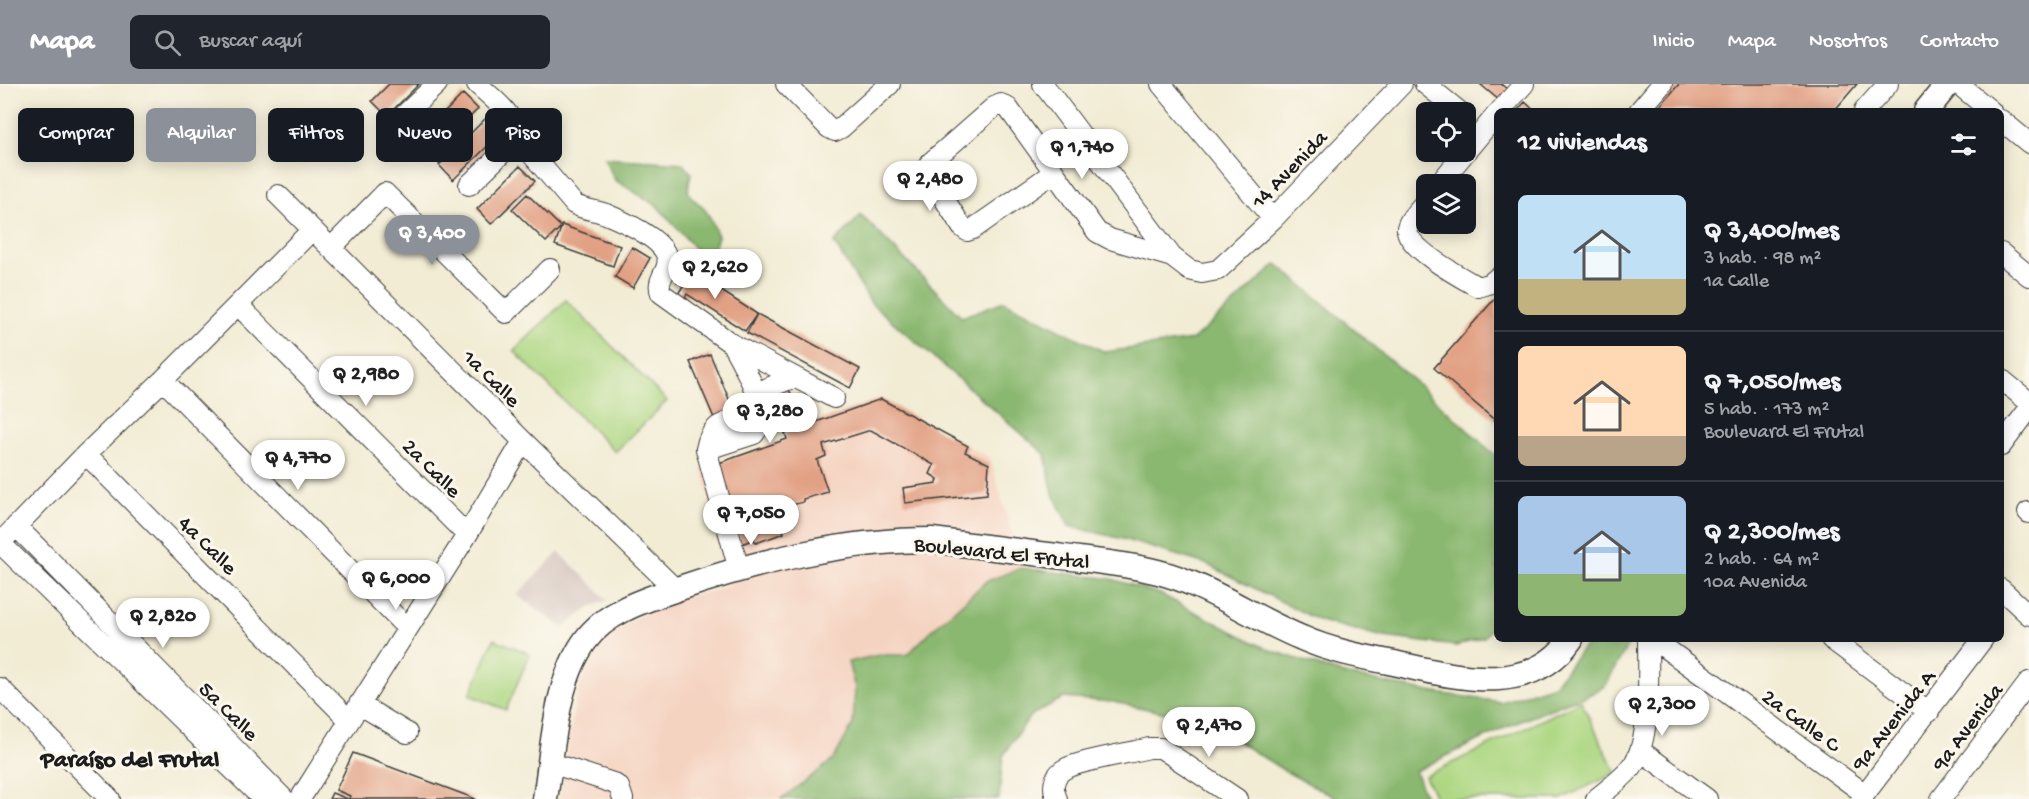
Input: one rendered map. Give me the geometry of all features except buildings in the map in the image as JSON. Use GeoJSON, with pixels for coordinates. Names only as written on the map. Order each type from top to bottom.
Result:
{"type":"FeatureCollection","features":[{"type":"Feature","properties":{"kind":"main road"},"geometry":{"type":"LineString","coordinates":[[1928,108],[1948,84]]}},
{"type":"Feature","properties":{"kind":"main road","name":"Boulevard El Frutal"},"geometry":{"type":"LineString","coordinates":[[545,799],[562,693],[572,664],[592,632],[609,618],[640,602],[739,570],[818,550],[905,540],[932,540],[1106,562],[1156,571],[1188,582],[1304,639],[1331,648],[1424,670],[1479,679],[1512,677],[1528,671],[1558,654],[1568,642]]}},
{"type":"Feature","properties":{"kind":"street"},"geometry":{"type":"LineString","coordinates":[[412,108],[437,84]]}},
{"type":"Feature","properties":{"kind":"street"},"geometry":{"type":"LineString","coordinates":[[477,84],[502,108]]}},
{"type":"Feature","properties":{"kind":"street"},"geometry":{"type":"LineString","coordinates":[[786,84],[829,128],[835,131],[890,84]]}},
{"type":"Feature","properties":{"kind":"street"},"geometry":{"type":"LineString","coordinates":[[1043,84],[1172,257]]}},
{"type":"Feature","properties":{"kind":"street"},"geometry":{"type":"LineString","coordinates":[[1161,84],[1273,219]]}},
{"type":"Feature","properties":{"kind":"street","name":"14 Avenida"},"geometry":{"type":"LineString","coordinates":[[1172,257],[1189,270],[1202,273],[1218,270],[1273,219],[1402,84]]}},
{"type":"Feature","properties":{"kind":"street"},"geometry":{"type":"LineString","coordinates":[[1425,84],[1448,102]]}},
{"type":"Feature","properties":{"kind":"street"},"geometry":{"type":"LineString","coordinates":[[1502,108],[1524,84]]}},
{"type":"Feature","properties":{"kind":"street"},"geometry":{"type":"LineString","coordinates":[[1642,108],[1662,84]]}},
{"type":"Feature","properties":{"kind":"street"},"geometry":{"type":"LineString","coordinates":[[1867,108],[1887,84]]}},
{"type":"Feature","properties":{"kind":"street"},"geometry":{"type":"LineString","coordinates":[[1958,84],[1987,108]]}},
{"type":"Feature","properties":{"kind":"street"},"geometry":{"type":"LineString","coordinates":[[1053,172],[968,231],[956,218],[928,175],[927,169],[930,163],[994,107],[1001,104],[1008,108],[1097,232],[1110,239],[1172,257]]}},
{"type":"Feature","properties":{"kind":"street"},"geometry":{"type":"LineString","coordinates":[[1448,174],[1494,118]]}},
{"type":"Feature","properties":{"kind":"street"},"geometry":{"type":"LineString","coordinates":[[2004,122],[2029,143]]}},
{"type":"Feature","properties":{"kind":"street"},"geometry":{"type":"LineString","coordinates":[[1476,126],[1482,131]]}},
{"type":"Feature","properties":{"kind":"street"},"geometry":{"type":"LineString","coordinates":[[470,185],[493,162]]}},
{"type":"Feature","properties":{"kind":"street"},"geometry":{"type":"LineString","coordinates":[[538,162],[574,204],[632,225],[658,244],[667,256],[667,264],[659,284],[661,293],[732,344],[792,378],[834,398]]}},
{"type":"Feature","properties":{"kind":"street"},"geometry":{"type":"LineString","coordinates":[[330,248],[385,193],[506,313],[550,269]]}},
{"type":"Feature","properties":{"kind":"street","name":"1a Calle"},"geometry":{"type":"LineString","coordinates":[[278,195],[523,441],[676,590]]}},
{"type":"Feature","properties":{"kind":"street"},"geometry":{"type":"LineString","coordinates":[[1416,214],[1408,224],[1407,231],[1410,239],[1442,266],[1478,287],[1494,280]]}},
{"type":"Feature","properties":{"kind":"street"},"geometry":{"type":"LineString","coordinates":[[0,543],[86,454],[312,230]]}},
{"type":"Feature","properties":{"kind":"street"},"geometry":{"type":"LineString","coordinates":[[2004,255],[2029,276]]}},
{"type":"Feature","properties":{"kind":"street","name":"2a Calle"},"geometry":{"type":"LineString","coordinates":[[238,305],[467,536]]}},
{"type":"Feature","properties":{"kind":"street"},"geometry":{"type":"LineString","coordinates":[[732,344],[757,398],[760,422],[754,434],[714,447],[707,452],[739,570]]}},
{"type":"Feature","properties":{"kind":"street"},"geometry":{"type":"LineString","coordinates":[[757,398],[792,378]]}},
{"type":"Feature","properties":{"kind":"street"},"geometry":{"type":"LineString","coordinates":[[163,380],[407,628]]}},
{"type":"Feature","properties":{"kind":"street"},"geometry":{"type":"LineString","coordinates":[[2004,381],[2029,402]]}},
{"type":"Feature","properties":{"kind":"street"},"geometry":{"type":"LineString","coordinates":[[2004,442],[2029,409]]}},
{"type":"Feature","properties":{"kind":"street"},"geometry":{"type":"LineString","coordinates":[[300,799],[467,536],[523,441]]}},
{"type":"Feature","properties":{"kind":"street","name":"4a Calle"},"geometry":{"type":"LineString","coordinates":[[86,454],[354,712],[407,733]]}},
{"type":"Feature","properties":{"kind":"street","name":"5a Calle"},"geometry":{"type":"LineString","coordinates":[[16,526],[284,799]]}},
{"type":"Feature","properties":{"kind":"street","name":"5a Calle"},"geometry":{"type":"LineString","coordinates":[[0,543],[263,799]]}},
{"type":"Feature","properties":{"kind":"street"},"geometry":{"type":"LineString","coordinates":[[2005,601],[2029,615]]}},
{"type":"Feature","properties":{"kind":"street"},"geometry":{"type":"LineString","coordinates":[[1596,799],[1623,777],[1641,751],[1647,697],[1648,642]]}},
{"type":"Feature","properties":{"kind":"street","name":"2a Calle C"},"geometry":{"type":"LineString","coordinates":[[1657,642],[1863,797]]}},
{"type":"Feature","properties":{"kind":"street"},"geometry":{"type":"LineString","coordinates":[[1835,642],[1929,712]]}},
{"type":"Feature","properties":{"kind":"street","name":"9a Avenida A"},"geometry":{"type":"LineString","coordinates":[[1863,797],[1981,642]]}},
{"type":"Feature","properties":{"kind":"street","name":"9a Avenida"},"geometry":{"type":"LineString","coordinates":[[1941,799],[2029,682]]}},
{"type":"Feature","properties":{"kind":"street"},"geometry":{"type":"LineString","coordinates":[[0,688],[110,799]]}},
{"type":"Feature","properties":{"kind":"street"},"geometry":{"type":"LineString","coordinates":[[1055,793],[1060,772],[1070,767],[1149,748],[1161,748],[1237,799]]}},
{"type":"Feature","properties":{"kind":"street"},"geometry":{"type":"LineString","coordinates":[[1641,751],[1707,799]]}},
{"type":"Feature","properties":{"kind":"street"},"geometry":{"type":"LineString","coordinates":[[551,763],[613,783],[619,787],[623,799]]}},
{"type":"Feature","properties":{"kind":"shaded area"},"geometry":{"type":"Polygon","coordinates":[[[881,399],[990,458],[1022,568],[987,581],[907,655],[879,655],[849,662],[855,688],[853,724],[833,760],[781,799],[559,799],[576,696],[587,666],[608,636],[640,615],[683,598],[729,586],[721,562],[708,492],[701,469],[787,439],[785,433],[881,399]]]}},
{"type":"Feature","properties":{"kind":"shaded area"},"geometry":{"type":"Polygon","coordinates":[[[559,552],[608,600],[592,606],[563,628],[517,595],[559,552]]]}},
{"type":"Feature","properties":{"kind":"green space"},"geometry":{"type":"Polygon","coordinates":[[[604,158],[683,163],[691,173],[688,187],[690,195],[707,213],[718,236],[713,252],[705,260],[657,206],[615,180],[604,158]]]}},
{"type":"Feature","properties":{"kind":"green space"},"geometry":{"type":"Polygon","coordinates":[[[861,215],[962,317],[1004,301],[1105,352],[1193,340],[1277,264],[1413,380],[1494,454],[1494,625],[1484,637],[1456,646],[1384,637],[1320,621],[1206,564],[1123,539],[1069,526],[1053,494],[1045,454],[871,303],[834,243],[861,215]]]}},
{"type":"Feature","properties":{"kind":"green space"},"geometry":{"type":"Polygon","coordinates":[[[566,300],[667,401],[615,452],[514,351],[566,300]]]}},
{"type":"Feature","properties":{"kind":"green space"},"geometry":{"type":"Polygon","coordinates":[[[1022,568],[1112,579],[1160,594],[1267,649],[1343,674],[1429,692],[1501,702],[1554,685],[1588,642],[1629,642],[1605,686],[1585,697],[1509,726],[1415,771],[1426,799],[1338,799],[1285,771],[1223,732],[1181,716],[1114,702],[1063,698],[1030,716],[1003,756],[999,799],[781,799],[833,760],[853,724],[855,688],[848,662],[879,655],[907,655],[987,581],[1022,568]]]}},
{"type":"Feature","properties":{"kind":"green space"},"geometry":{"type":"Polygon","coordinates":[[[494,639],[530,654],[506,710],[470,695],[494,639]]]}},
{"type":"Feature","properties":{"kind":"green space"},"geometry":{"type":"Polygon","coordinates":[[[1581,701],[1616,773],[1561,799],[1436,799],[1425,776],[1581,701]]]}},
{"type":"Feature","properties":{"kind":"district","name":"Paraíso del Frutal"},"geometry":{"type":"Point","coordinates":[130,758]}}]}
